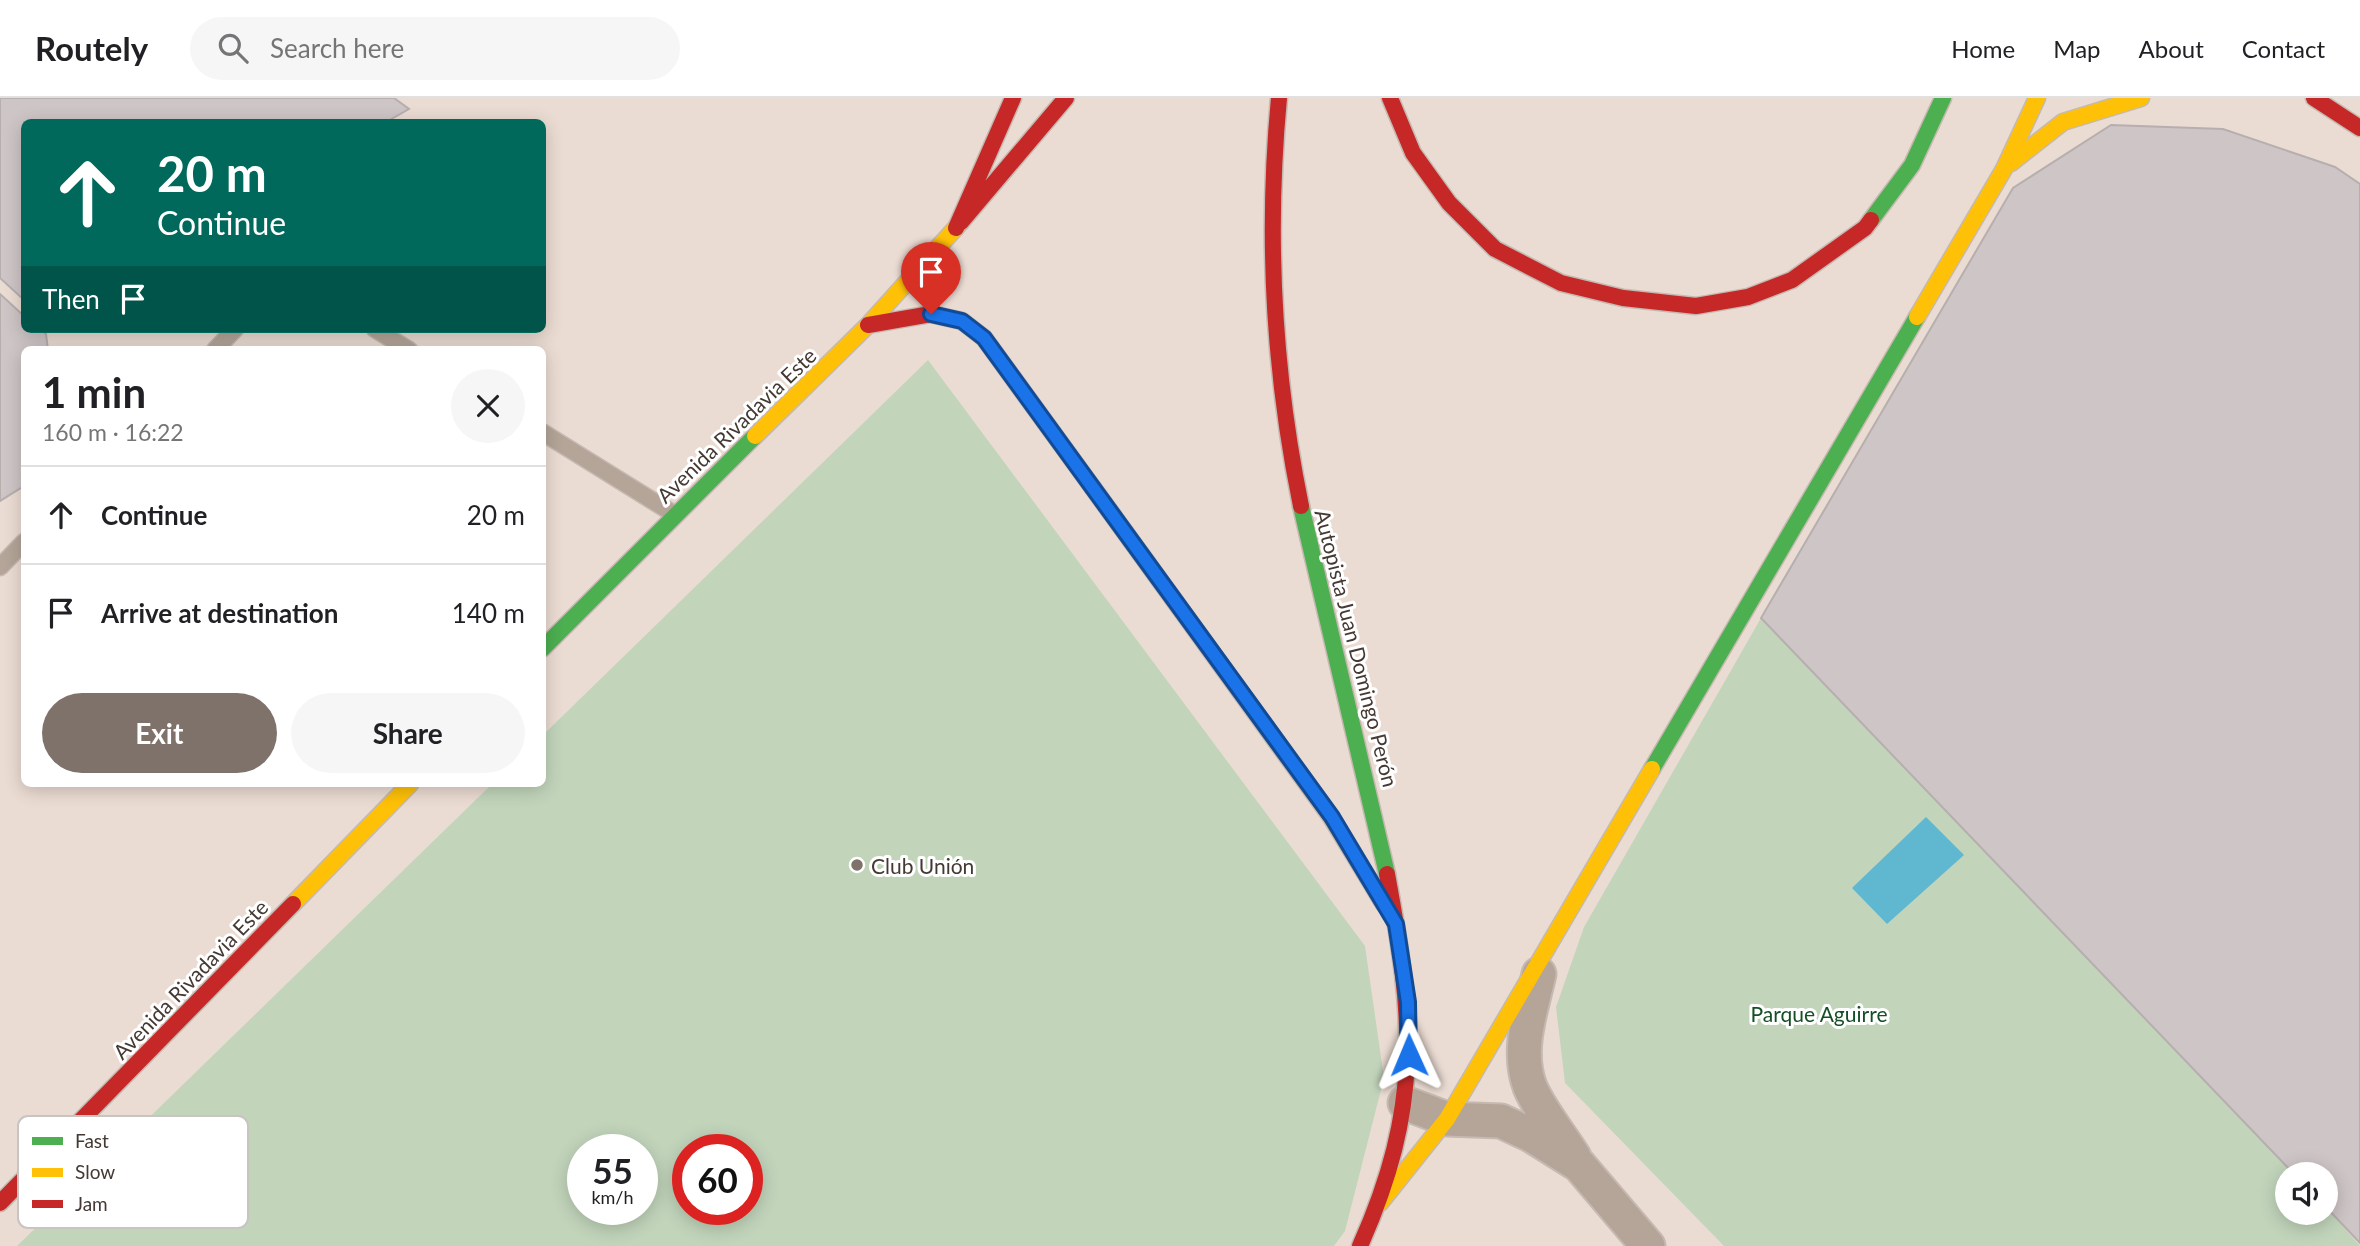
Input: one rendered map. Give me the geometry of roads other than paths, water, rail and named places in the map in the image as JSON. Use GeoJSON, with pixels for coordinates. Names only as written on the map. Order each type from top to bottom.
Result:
{"type":"FeatureCollection","features":[{"type":"Feature","properties":{"kind":"main road"},"geometry":{"type":"LineString","coordinates":[[956,228],[1013,98]]}},
{"type":"Feature","properties":{"kind":"main road"},"geometry":{"type":"LineString","coordinates":[[956,228],[1066,98]]}},
{"type":"Feature","properties":{"kind":"main road","name":"Autopista Juan Domingo Perón"},"geometry":{"type":"LineString","coordinates":[[1279,98],[1269,244],[1282,401],[1303,517],[1381,836],[1408,1002],[1409,1055],[1405,1103],[1380,1203]]}},
{"type":"Feature","properties":{"kind":"main road"},"geometry":{"type":"LineString","coordinates":[[1390,98],[1413,153],[1449,203],[1495,249],[1561,283],[1623,298],[1696,306],[1748,297],[1792,280],[1865,228],[1912,164],[1943,98]]}},
{"type":"Feature","properties":{"kind":"main road"},"geometry":{"type":"LineString","coordinates":[[1360,1246],[1380,1203],[1447,1119],[2004,169],[2037,98]]}},
{"type":"Feature","properties":{"kind":"main road"},"geometry":{"type":"LineString","coordinates":[[2004,169],[2063,122],[2141,98]]}},
{"type":"Feature","properties":{"kind":"main road"},"geometry":{"type":"LineString","coordinates":[[2314,98],[2360,128]]}},
{"type":"Feature","properties":{"kind":"main road","name":"Avenida Rivadavia Este"},"geometry":{"type":"LineString","coordinates":[[546,645],[868,325],[956,228]]}},
{"type":"Feature","properties":{"kind":"main road"},"geometry":{"type":"LineString","coordinates":[[868,325],[931,314],[962,321],[984,338],[1332,817],[1396,924]]}},
{"type":"Feature","properties":{"kind":"main road","name":"Avenida Rivadavia Este"},"geometry":{"type":"LineString","coordinates":[[85,1116],[407,787]]}},
{"type":"Feature","properties":{"kind":"main road","name":"Avenida Rivadavia Este"},"geometry":{"type":"LineString","coordinates":[[0,1203],[18,1185]]}},
{"type":"Feature","properties":{"kind":"street"},"geometry":{"type":"LineString","coordinates":[[1544,954],[1525,1033],[1524,1057],[1531,1087],[1579,1165],[1648,1246]]}},
{"type":"Feature","properties":{"kind":"street"},"geometry":{"type":"LineString","coordinates":[[1405,1103],[1447,1119],[1502,1121],[1531,1135],[1579,1165]]}},
{"type":"Feature","properties":{"kind":"lane"},"geometry":{"type":"LineString","coordinates":[[219,346],[231,333]]}},
{"type":"Feature","properties":{"kind":"lane"},"geometry":{"type":"LineString","coordinates":[[381,333],[403,346]]}},
{"type":"Feature","properties":{"kind":"lane"},"geometry":{"type":"LineString","coordinates":[[546,434],[675,514]]}},
{"type":"Feature","properties":{"kind":"lane"},"geometry":{"type":"LineString","coordinates":[[0,567],[21,545]]}},
{"type":"Feature","properties":{"kind":"water"},"geometry":{"type":"Polygon","coordinates":[[[1926,817],[1964,855],[1887,924],[1852,888],[1926,817]]]}},
{"type":"Feature","properties":{"kind":"place","name":"Club Unión"},"geometry":{"type":"Point","coordinates":[857,865]}},
{"type":"Feature","properties":{"kind":"park label","name":"Parque Aguirre"},"geometry":{"type":"Point","coordinates":[1819,1013]}}]}
